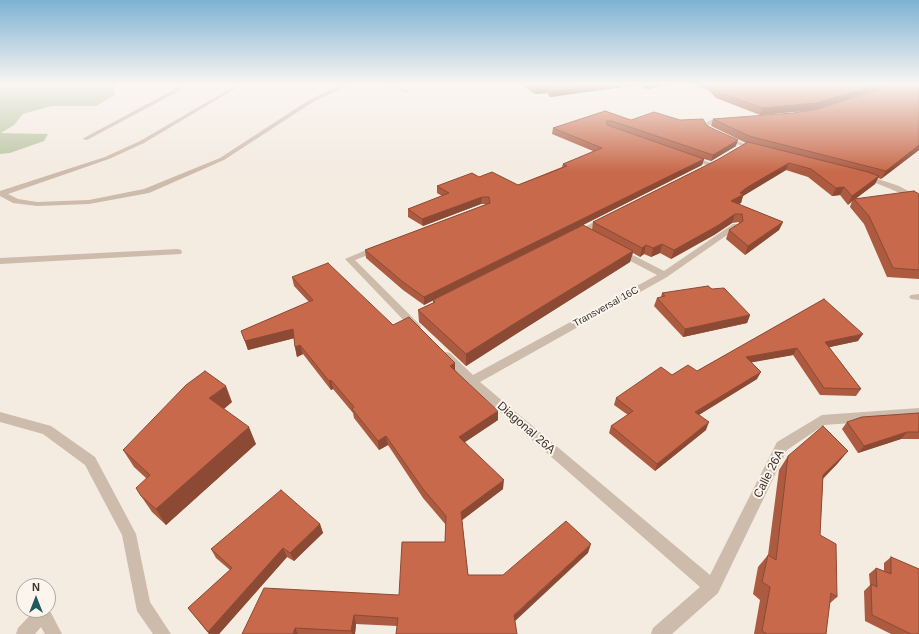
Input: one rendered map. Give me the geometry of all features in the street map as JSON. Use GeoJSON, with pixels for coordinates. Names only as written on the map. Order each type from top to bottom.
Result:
{"type":"FeatureCollection","features":[{"type":"Feature","properties":{"kind":"street"},"geometry":{"type":"LineString","coordinates":[[84,139],[132,114]]}},
{"type":"Feature","properties":{"kind":"street"},"geometry":{"type":"LineString","coordinates":[[1,194],[107,158],[142,142],[190,114]]}},
{"type":"Feature","properties":{"kind":"street"},"geometry":{"type":"LineString","coordinates":[[1,194],[16,201],[37,204],[89,202],[146,191],[222,159],[292,114]]}},
{"type":"Feature","properties":{"kind":"street"},"geometry":{"type":"LineString","coordinates":[[729,120],[713,121],[706,124],[708,130],[741,148],[759,150]]}},
{"type":"Feature","properties":{"kind":"street"},"geometry":{"type":"LineString","coordinates":[[683,155],[716,163],[699,172]]}},
{"type":"Feature","properties":{"kind":"street"},"geometry":{"type":"LineString","coordinates":[[858,175],[896,188],[919,200]]}},
{"type":"Feature","properties":{"kind":"street"},"geometry":{"type":"LineString","coordinates":[[567,238],[585,233],[609,217]]}},
{"type":"Feature","properties":{"kind":"street","name":"Transversal 16C"},"geometry":{"type":"LineString","coordinates":[[472,381],[664,275],[736,226]]}},
{"type":"Feature","properties":{"kind":"street"},"geometry":{"type":"LineString","coordinates":[[385,245],[349,259],[411,318],[424,335]]}},
{"type":"Feature","properties":{"kind":"street"},"geometry":{"type":"LineString","coordinates":[[609,246],[664,275]]}},
{"type":"Feature","properties":{"kind":"street"},"geometry":{"type":"LineString","coordinates":[[0,261],[178,252]]}},
{"type":"Feature","properties":{"kind":"street","name":"Diagonal 26A"},"geometry":{"type":"LineString","coordinates":[[434,345],[472,381],[712,587]]}},
{"type":"Feature","properties":{"kind":"street","name":"Calle 26A"},"geometry":{"type":"LineString","coordinates":[[712,587],[782,446],[822,420],[919,413]]}},
{"type":"Feature","properties":{"kind":"street"},"geometry":{"type":"LineString","coordinates":[[0,417],[47,430],[90,461],[128,534],[143,605],[163,634]]}},
{"type":"Feature","properties":{"kind":"street"},"geometry":{"type":"LineString","coordinates":[[659,634],[663,633],[712,587]]}},
{"type":"Feature","properties":{"kind":"street"},"geometry":{"type":"LineString","coordinates":[[24,634],[43,613],[54,634]]}},
{"type":"Feature","properties":{"kind":"green space"},"geometry":{"type":"Polygon","coordinates":[[[0,114],[24,114],[14,125],[1,133],[48,134],[44,141],[10,153],[0,154],[0,114]]]}},
{"type":"Feature","properties":{"kind":"building"},"geometry":{"type":"Polygon","coordinates":[[[597,114],[612,114],[631,120],[649,114],[659,114],[680,120],[703,119],[707,126],[738,140],[713,155],[612,121],[606,121],[607,125],[704,159],[424,297],[403,282],[365,250],[490,203],[489,197],[482,197],[422,219],[408,209],[449,193],[437,186],[472,173],[479,177],[492,172],[518,185],[567,166],[563,164],[602,148],[553,128],[597,114]]]}},
{"type":"Feature","properties":{"kind":"building"},"geometry":{"type":"Polygon","coordinates":[[[785,114],[919,114],[919,145],[886,171],[749,136],[713,119],[785,114]]]}},
{"type":"Feature","properties":{"kind":"building"},"geometry":{"type":"Polygon","coordinates":[[[748,142],[879,176],[852,196],[844,187],[836,188],[811,169],[789,163],[746,188],[740,193],[744,194],[731,201],[783,222],[748,246],[729,230],[743,221],[742,214],[735,214],[674,250],[662,244],[653,248],[646,245],[642,248],[593,222],[717,160],[748,142]]]}},
{"type":"Feature","properties":{"kind":"building"},"geometry":{"type":"Polygon","coordinates":[[[914,191],[919,194],[919,270],[893,268],[869,216],[854,199],[914,191]]]}},
{"type":"Feature","properties":{"kind":"building"},"geometry":{"type":"Polygon","coordinates":[[[583,225],[633,251],[466,354],[418,310],[435,302],[433,300],[583,225]]]}},
{"type":"Feature","properties":{"kind":"building"},"geometry":{"type":"Polygon","coordinates":[[[328,263],[393,325],[409,317],[455,363],[450,366],[498,411],[459,437],[504,480],[461,512],[468,575],[503,575],[566,521],[591,544],[514,615],[517,634],[396,634],[398,618],[354,615],[351,631],[295,628],[293,634],[242,634],[264,588],[399,595],[402,542],[445,542],[446,516],[423,489],[386,436],[378,441],[352,409],[354,407],[331,380],[329,381],[300,345],[295,347],[293,329],[245,341],[241,331],[313,300],[292,277],[328,263]]]}},
{"type":"Feature","properties":{"kind":"building"},"geometry":{"type":"Polygon","coordinates":[[[708,286],[712,289],[724,288],[750,315],[685,329],[657,298],[665,296],[662,293],[708,286]]]}},
{"type":"Feature","properties":{"kind":"building"},"geometry":{"type":"Polygon","coordinates":[[[824,299],[863,334],[825,342],[861,389],[824,388],[797,348],[746,357],[761,372],[695,412],[709,422],[657,464],[611,426],[633,411],[616,398],[661,367],[672,375],[688,365],[697,371],[824,299]]]}},
{"type":"Feature","properties":{"kind":"building"},"geometry":{"type":"Polygon","coordinates":[[[205,371],[226,386],[209,398],[249,427],[156,509],[141,496],[136,488],[150,475],[123,450],[186,385],[205,371]]]}},
{"type":"Feature","properties":{"kind":"building"},"geometry":{"type":"Polygon","coordinates":[[[919,413],[919,432],[907,432],[864,446],[847,422],[862,417],[919,413]]]}},
{"type":"Feature","properties":{"kind":"building"},"geometry":{"type":"Polygon","coordinates":[[[823,426],[848,451],[823,475],[820,535],[836,544],[837,597],[831,593],[826,634],[767,634],[762,631],[770,587],[762,582],[768,555],[776,560],[788,456],[823,426]]]}},
{"type":"Feature","properties":{"kind":"building"},"geometry":{"type":"Polygon","coordinates":[[[281,490],[320,524],[290,553],[283,548],[208,632],[188,608],[232,568],[211,549],[281,490]]]}},
{"type":"Feature","properties":{"kind":"building"},"geometry":{"type":"Polygon","coordinates":[[[891,557],[919,569],[919,634],[911,634],[872,615],[871,584],[877,587],[876,568],[891,574],[891,557]]]}}]}
